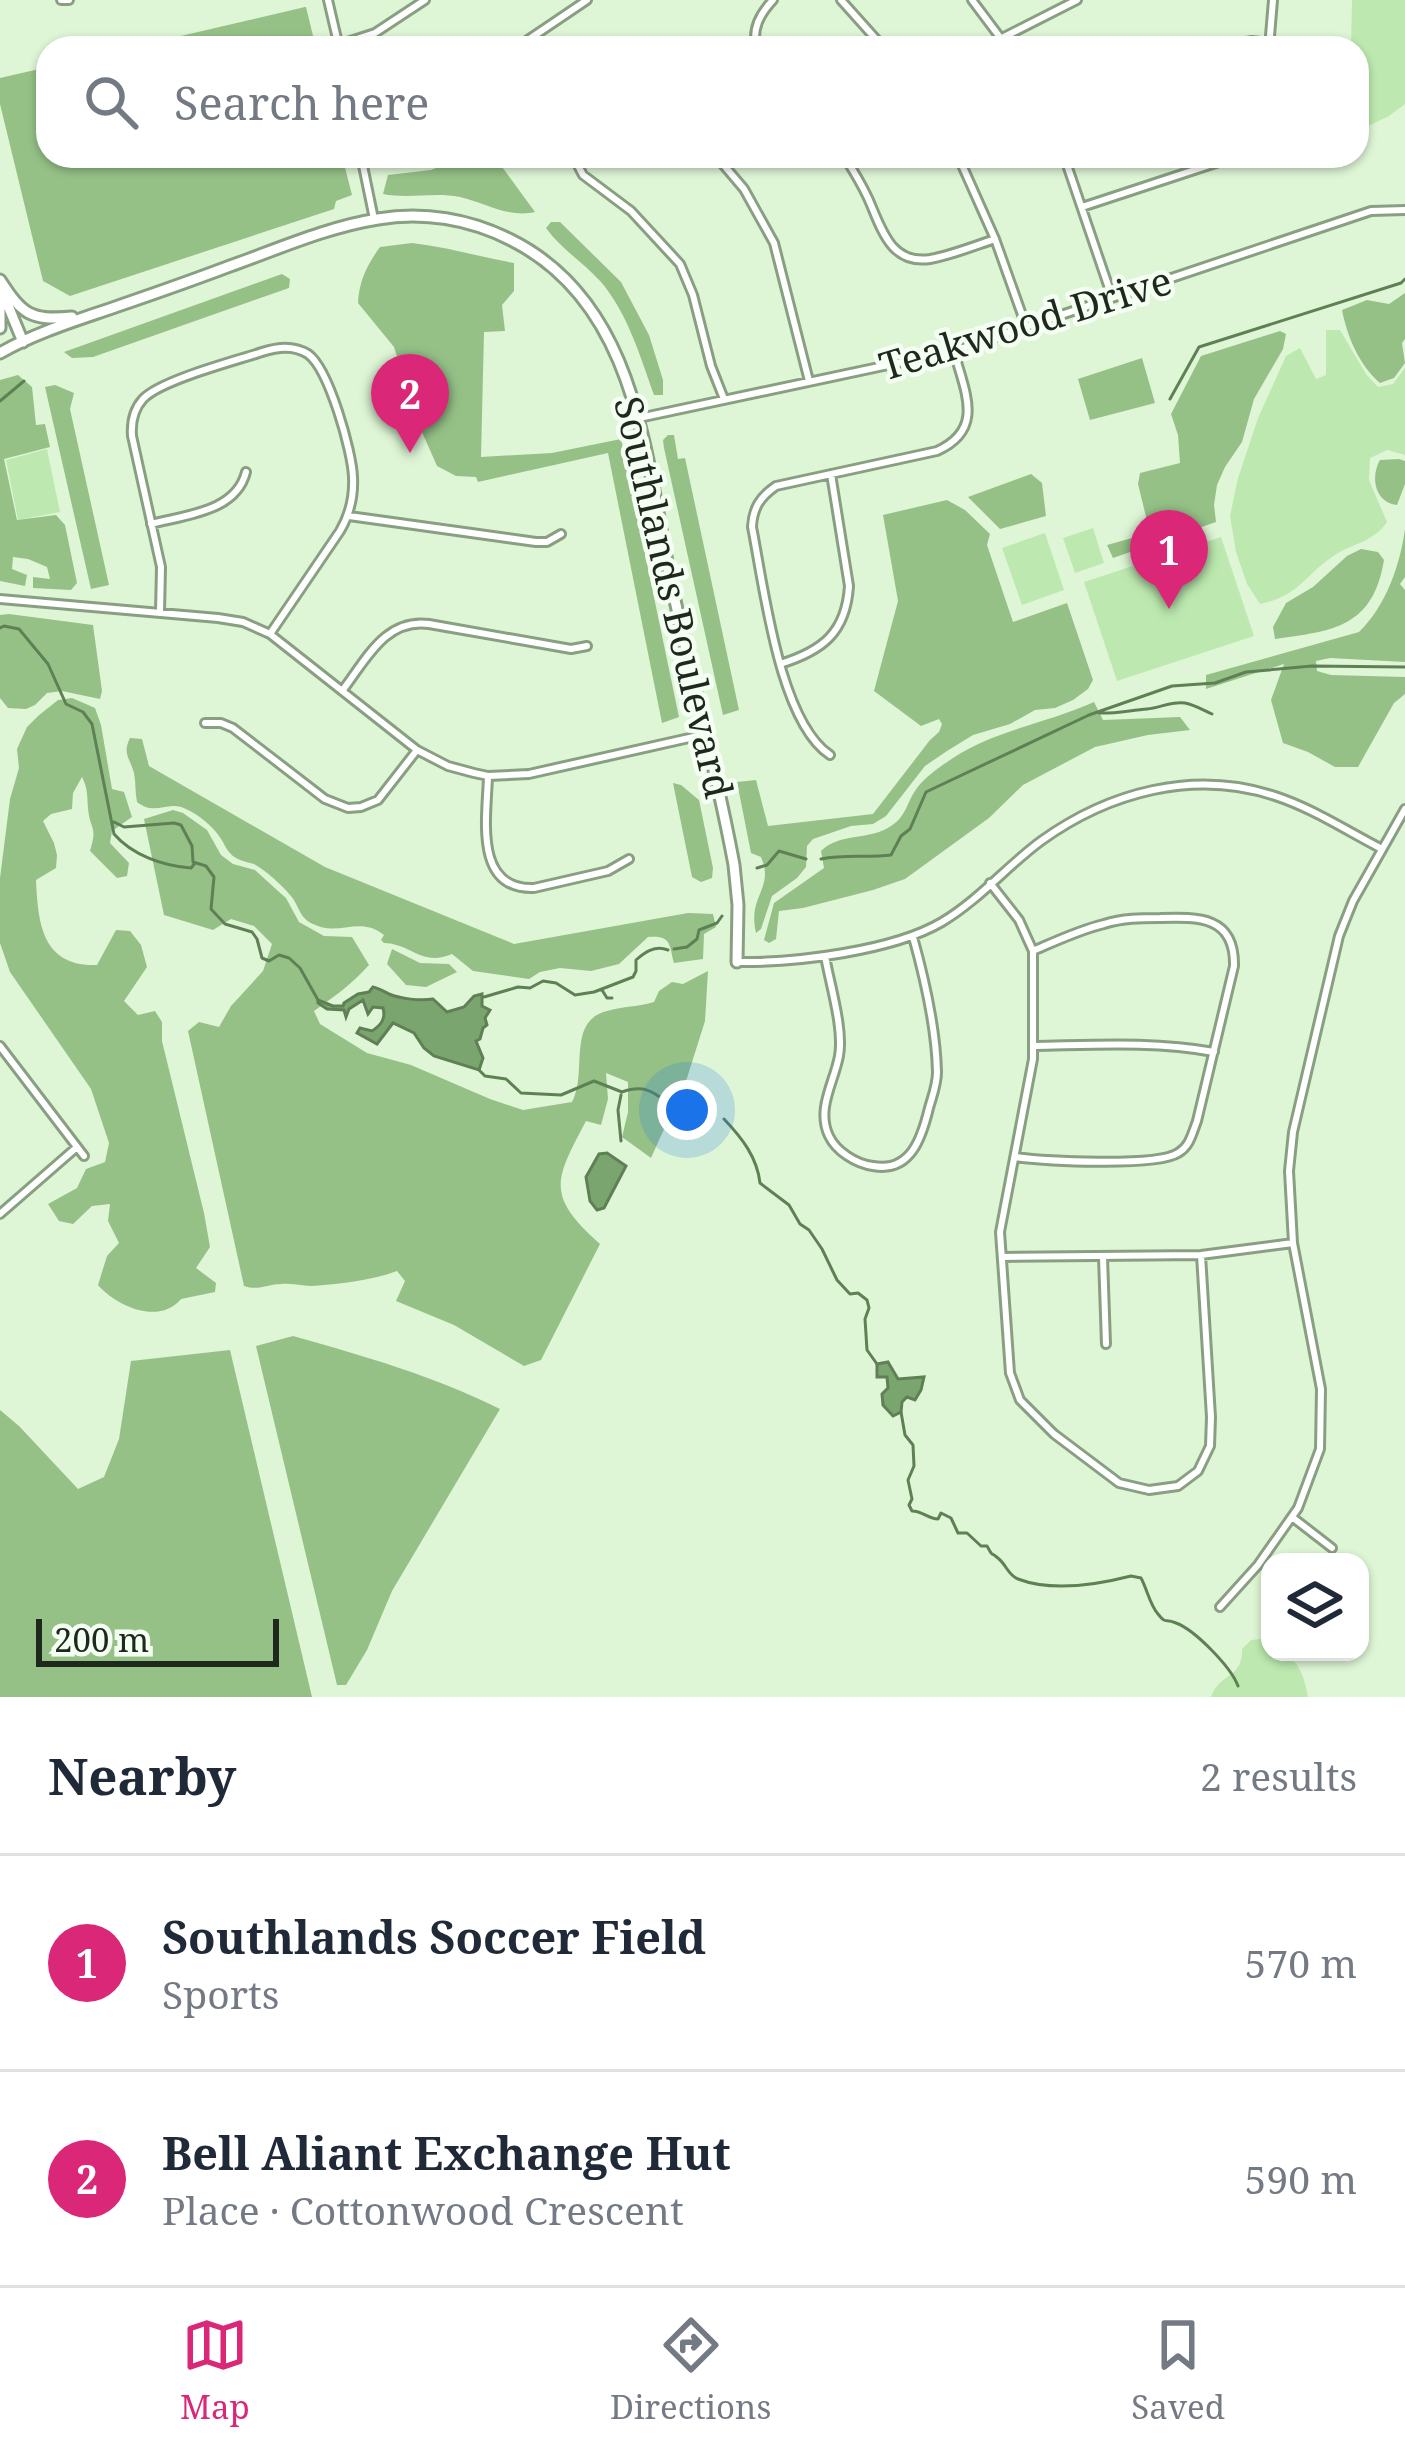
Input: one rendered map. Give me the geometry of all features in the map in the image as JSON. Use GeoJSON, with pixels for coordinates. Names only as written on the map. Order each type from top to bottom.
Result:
{"type":"FeatureCollection","features":[{"type":"Feature","properties":{"kind":"main road","name":"Southlands Boulevard"},"geometry":{"type":"LineString","coordinates":[[0,353],[89,316],[318,234],[374,219],[425,216],[473,225],[547,262],[598,319],[639,418],[734,866],[737,962]]}},
{"type":"Feature","properties":{"kind":"main road"},"geometry":{"type":"LineString","coordinates":[[0,283],[32,315],[46,319],[89,316]]}},
{"type":"Feature","properties":{"kind":"main road"},"geometry":{"type":"LineString","coordinates":[[0,283],[23,341]]}},
{"type":"Feature","properties":{"kind":"main road"},"geometry":{"type":"LineString","coordinates":[[0,299],[0,328]]}},
{"type":"Feature","properties":{"kind":"street"},"geometry":{"type":"LineString","coordinates":[[328,0],[337,36]]}},
{"type":"Feature","properties":{"kind":"street"},"geometry":{"type":"LineString","coordinates":[[367,36],[424,0]]}},
{"type":"Feature","properties":{"kind":"street"},"geometry":{"type":"LineString","coordinates":[[534,36],[587,0]]}},
{"type":"Feature","properties":{"kind":"street"},"geometry":{"type":"LineString","coordinates":[[754,36],[758,20],[773,0]]}},
{"type":"Feature","properties":{"kind":"street"},"geometry":{"type":"LineString","coordinates":[[841,0],[873,36]]}},
{"type":"Feature","properties":{"kind":"street"},"geometry":{"type":"LineString","coordinates":[[972,0],[1000,36]]}},
{"type":"Feature","properties":{"kind":"street"},"geometry":{"type":"LineString","coordinates":[[1006,36],[1077,0]]}},
{"type":"Feature","properties":{"kind":"street"},"geometry":{"type":"LineString","coordinates":[[1270,36],[1273,0]]}},
{"type":"Feature","properties":{"kind":"street"},"geometry":{"type":"LineString","coordinates":[[363,168],[374,219]]}},
{"type":"Feature","properties":{"kind":"street"},"geometry":{"type":"LineString","coordinates":[[579,168],[631,211],[680,264],[724,400]]}},
{"type":"Feature","properties":{"kind":"street"},"geometry":{"type":"LineString","coordinates":[[726,168],[744,189],[774,243],[809,381]]}},
{"type":"Feature","properties":{"kind":"street"},"geometry":{"type":"LineString","coordinates":[[851,168],[884,237],[900,254],[933,258],[995,239]]}},
{"type":"Feature","properties":{"kind":"street"},"geometry":{"type":"LineString","coordinates":[[963,168],[1026,326]]}},
{"type":"Feature","properties":{"kind":"street"},"geometry":{"type":"LineString","coordinates":[[1068,168],[1112,297]]}},
{"type":"Feature","properties":{"kind":"street"},"geometry":{"type":"LineString","coordinates":[[1082,207],[1201,168]]}},
{"type":"Feature","properties":{"kind":"street","name":"Teakwood Drive"},"geometry":{"type":"LineString","coordinates":[[639,418],[954,351],[1371,212],[1405,210]]}},
{"type":"Feature","properties":{"kind":"street"},"geometry":{"type":"LineString","coordinates":[[160,613],[162,578],[131,436],[139,404],[166,386],[277,347],[301,351],[319,367],[352,463],[353,493],[349,516],[270,634]]}},
{"type":"Feature","properties":{"kind":"street"},"geometry":{"type":"LineString","coordinates":[[830,755],[818,747],[787,687],[752,514],[776,487],[938,451],[955,441],[969,410],[954,351]]}},
{"type":"Feature","properties":{"kind":"street"},"geometry":{"type":"LineString","coordinates":[[151,524],[230,499],[246,472]]}},
{"type":"Feature","properties":{"kind":"street"},"geometry":{"type":"LineString","coordinates":[[780,664],[819,649],[848,600],[831,474]]}},
{"type":"Feature","properties":{"kind":"street"},"geometry":{"type":"LineString","coordinates":[[349,516],[536,542],[561,534]]}},
{"type":"Feature","properties":{"kind":"street"},"geometry":{"type":"LineString","coordinates":[[0,599],[243,622],[270,634],[417,750],[448,766],[488,776],[529,774],[706,734]]}},
{"type":"Feature","properties":{"kind":"street"},"geometry":{"type":"LineString","coordinates":[[342,691],[386,635],[406,623],[571,649],[586,646]]}},
{"type":"Feature","properties":{"kind":"street"},"geometry":{"type":"LineString","coordinates":[[205,723],[221,723],[239,732],[317,794],[348,808],[378,800],[417,750]]}},
{"type":"Feature","properties":{"kind":"street"},"geometry":{"type":"LineString","coordinates":[[488,776],[488,856],[508,883],[534,888],[608,872],[629,859]]}},
{"type":"Feature","properties":{"kind":"street"},"geometry":{"type":"LineString","coordinates":[[737,962],[825,956],[913,937],[953,915],[1036,844],[1094,808],[1132,794],[1232,786],[1280,797],[1382,849]]}},
{"type":"Feature","properties":{"kind":"street"},"geometry":{"type":"LineString","coordinates":[[1220,1607],[1258,1565],[1298,1508],[1319,1449],[1321,1389],[1293,1243],[1289,1172],[1293,1132],[1339,936],[1353,901],[1405,809]]}},
{"type":"Feature","properties":{"kind":"street"},"geometry":{"type":"LineString","coordinates":[[990,884],[1019,920],[1033,951],[1034,1046],[1000,1232],[1010,1372],[1020,1400],[1054,1434],[1119,1483],[1149,1490],[1178,1486],[1198,1471],[1210,1446],[1201,1255]]}},
{"type":"Feature","properties":{"kind":"street"},"geometry":{"type":"LineString","coordinates":[[1015,1157],[1055,1162],[1171,1157],[1189,1144],[1234,965],[1232,942],[1219,926],[1188,917],[1122,919],[1033,951]]}},
{"type":"Feature","properties":{"kind":"street"},"geometry":{"type":"LineString","coordinates":[[825,956],[839,1054],[823,1116],[828,1136],[837,1149],[854,1159],[874,1167],[893,1165],[915,1151],[937,1078],[931,1018],[913,937]]}},
{"type":"Feature","properties":{"kind":"street"},"geometry":{"type":"LineString","coordinates":[[1034,1046],[1175,1045],[1214,1052]]}},
{"type":"Feature","properties":{"kind":"street"},"geometry":{"type":"LineString","coordinates":[[0,1046],[84,1156]]}},
{"type":"Feature","properties":{"kind":"street"},"geometry":{"type":"LineString","coordinates":[[0,1214],[77,1147]]}},
{"type":"Feature","properties":{"kind":"street"},"geometry":{"type":"LineString","coordinates":[[1002,1257],[1201,1255],[1293,1243]]}},
{"type":"Feature","properties":{"kind":"street"},"geometry":{"type":"LineString","coordinates":[[1103,1257],[1106,1344]]}},
{"type":"Feature","properties":{"kind":"street"},"geometry":{"type":"LineString","coordinates":[[1292,1517],[1332,1548]]}},
{"type":"Feature","properties":{"kind":"shaded area"},"geometry":{"type":"Polygon","coordinates":[[[1352,0],[1405,0],[1405,104],[1369,126],[1369,36],[1351,36],[1352,0]]]}},
{"type":"Feature","properties":{"kind":"shaded area"},"geometry":{"type":"Polygon","coordinates":[[[305,7],[313,36],[181,36],[305,7]]]}},
{"type":"Feature","properties":{"kind":"shaded area"},"geometry":{"type":"Polygon","coordinates":[[[36,70],[36,168],[345,168],[352,195],[336,201],[334,209],[70,296],[43,281],[0,104],[0,78],[36,70]]]}},
{"type":"Feature","properties":{"kind":"shaded area"},"geometry":{"type":"Polygon","coordinates":[[[503,168],[535,212],[506,211],[450,196],[383,194],[388,175],[503,168]]]}},
{"type":"Feature","properties":{"kind":"shaded area"},"geometry":{"type":"Polygon","coordinates":[[[560,222],[621,282],[649,335],[663,395],[654,395],[610,294],[552,236],[546,228],[560,222]]]}},
{"type":"Feature","properties":{"kind":"shaded area"},"geometry":{"type":"Polygon","coordinates":[[[412,243],[514,263],[514,291],[502,305],[505,331],[484,332],[481,457],[552,453],[621,439],[679,717],[662,723],[608,453],[478,482],[476,477],[456,476],[437,466],[394,347],[358,303],[364,274],[380,247],[412,243]]]}},
{"type":"Feature","properties":{"kind":"shaded area"},"geometry":{"type":"Polygon","coordinates":[[[282,274],[290,279],[289,288],[93,357],[72,358],[64,352],[282,274]]]}},
{"type":"Feature","properties":{"kind":"shaded area"},"geometry":{"type":"Polygon","coordinates":[[[1405,293],[1405,363],[1394,378],[1380,383],[1355,350],[1342,310],[1367,300],[1389,304],[1405,293]]]}},
{"type":"Feature","properties":{"kind":"shaded area"},"geometry":{"type":"Polygon","coordinates":[[[1326,330],[1340,330],[1378,387],[1393,384],[1405,368],[1405,455],[1387,450],[1370,458],[1369,480],[1387,522],[1381,529],[1332,557],[1292,591],[1260,604],[1236,552],[1230,516],[1238,478],[1286,356],[1300,348],[1316,379],[1326,375],[1326,330]]]}},
{"type":"Feature","properties":{"kind":"shaded area"},"geometry":{"type":"Polygon","coordinates":[[[1280,331],[1286,334],[1283,349],[1254,399],[1242,442],[1217,485],[1216,522],[1113,558],[1107,545],[1150,533],[1138,484],[1140,473],[1180,463],[1171,414],[1201,356],[1280,331]]]}},
{"type":"Feature","properties":{"kind":"shaded area"},"geometry":{"type":"Polygon","coordinates":[[[1142,358],[1155,403],[1090,420],[1078,379],[1142,358]]]}},
{"type":"Feature","properties":{"kind":"shaded area"},"geometry":{"type":"Polygon","coordinates":[[[18,375],[32,387],[36,425],[45,424],[50,447],[4,459],[17,520],[56,515],[65,525],[77,583],[71,590],[33,588],[33,577],[50,579],[47,567],[13,557],[12,569],[27,575],[25,586],[0,581],[0,380],[18,375]]]}},
{"type":"Feature","properties":{"kind":"shaded area"},"geometry":{"type":"Polygon","coordinates":[[[55,385],[74,393],[70,409],[109,585],[91,589],[45,387],[55,385]]]}},
{"type":"Feature","properties":{"kind":"shaded area"},"geometry":{"type":"Polygon","coordinates":[[[668,435],[674,435],[678,459],[685,458],[739,710],[723,715],[664,448],[668,435]]]}},
{"type":"Feature","properties":{"kind":"shaded area"},"geometry":{"type":"Polygon","coordinates":[[[47,449],[60,512],[18,520],[6,460],[47,449]]]}},
{"type":"Feature","properties":{"kind":"shaded area"},"geometry":{"type":"Polygon","coordinates":[[[1380,460],[1405,461],[1405,484],[1397,505],[1379,494],[1375,474],[1380,460]]]}},
{"type":"Feature","properties":{"kind":"shaded area"},"geometry":{"type":"Polygon","coordinates":[[[1031,474],[1042,483],[1046,516],[1000,529],[968,497],[1031,474]]]}},
{"type":"Feature","properties":{"kind":"shaded area"},"geometry":{"type":"Polygon","coordinates":[[[947,500],[990,534],[987,545],[1013,622],[1067,603],[1093,680],[1073,700],[973,735],[947,751],[925,766],[886,816],[873,824],[813,839],[807,846],[806,867],[772,896],[756,933],[755,910],[764,868],[761,857],[751,853],[737,782],[756,780],[768,826],[873,814],[939,732],[939,719],[921,726],[874,691],[898,601],[883,515],[947,500]]]}},
{"type":"Feature","properties":{"kind":"shaded area"},"geometry":{"type":"Polygon","coordinates":[[[1093,528],[1104,563],[1075,573],[1063,538],[1093,528]]]}},
{"type":"Feature","properties":{"kind":"shaded area"},"geometry":{"type":"Polygon","coordinates":[[[1405,529],[1405,577],[1400,584],[1405,590],[1405,662],[1316,661],[1317,671],[1331,675],[1405,677],[1405,694],[1394,703],[1358,767],[1335,767],[1283,743],[1271,700],[1284,664],[1206,689],[1206,675],[1359,632],[1390,584],[1405,529]]]}},
{"type":"Feature","properties":{"kind":"shaded area"},"geometry":{"type":"Polygon","coordinates":[[[1045,533],[1064,590],[1022,605],[1002,548],[1045,533]]]}},
{"type":"Feature","properties":{"kind":"shaded area"},"geometry":{"type":"Polygon","coordinates":[[[1221,537],[1254,636],[1117,681],[1084,582],[1221,537]]]}},
{"type":"Feature","properties":{"kind":"shaded area"},"geometry":{"type":"Polygon","coordinates":[[[1361,549],[1378,552],[1384,560],[1379,582],[1360,612],[1333,628],[1275,639],[1273,627],[1286,603],[1361,549]]]}},
{"type":"Feature","properties":{"kind":"shaded area"},"geometry":{"type":"Polygon","coordinates":[[[0,615],[93,625],[100,699],[62,691],[47,693],[26,709],[8,708],[0,698],[0,615]]]}},
{"type":"Feature","properties":{"kind":"shaded area"},"geometry":{"type":"Polygon","coordinates":[[[72,698],[95,708],[112,789],[124,792],[132,817],[112,831],[110,843],[129,863],[127,876],[117,878],[90,851],[93,832],[82,777],[73,793],[72,809],[43,821],[57,855],[56,868],[36,880],[39,912],[54,950],[79,964],[97,965],[116,930],[130,931],[141,945],[147,967],[124,1001],[138,1015],[155,1011],[162,1022],[162,1041],[210,1247],[196,1268],[216,1283],[215,1292],[181,1299],[162,1311],[127,1306],[98,1285],[107,1256],[119,1243],[108,1221],[110,1204],[92,1206],[73,1224],[59,1221],[48,1204],[77,1188],[86,1169],[105,1162],[109,1143],[91,1089],[10,972],[0,943],[0,878],[19,768],[17,749],[38,716],[58,700],[72,698]]]}},
{"type":"Feature","properties":{"kind":"shaded area"},"geometry":{"type":"Polygon","coordinates":[[[1094,702],[1103,720],[1180,717],[1190,730],[1095,747],[1023,785],[989,818],[905,879],[779,911],[776,939],[764,940],[774,903],[824,868],[821,851],[829,845],[891,826],[925,779],[969,748],[1094,702]]]}},
{"type":"Feature","properties":{"kind":"shaded area"},"geometry":{"type":"Polygon","coordinates":[[[130,738],[142,739],[149,766],[325,867],[514,944],[688,913],[713,914],[716,927],[704,934],[703,959],[674,963],[665,940],[648,937],[619,964],[591,971],[560,968],[529,979],[473,971],[452,954],[433,958],[384,943],[384,935],[375,929],[322,927],[304,918],[290,895],[268,874],[233,856],[198,816],[182,807],[151,808],[137,802],[127,752],[130,738]]]}},
{"type":"Feature","properties":{"kind":"shaded area"},"geometry":{"type":"Polygon","coordinates":[[[673,783],[699,800],[713,868],[712,878],[701,882],[692,877],[673,783]]]}},
{"type":"Feature","properties":{"kind":"shaded area"},"geometry":{"type":"Polygon","coordinates":[[[173,810],[207,830],[221,855],[233,864],[255,870],[286,898],[299,922],[324,936],[352,937],[369,965],[314,1011],[320,1024],[367,1053],[411,1065],[523,1110],[572,1102],[582,1037],[594,1017],[654,1002],[659,991],[672,982],[683,984],[708,971],[705,1021],[687,1078],[651,1158],[622,1137],[628,1082],[606,1073],[608,1099],[601,1125],[586,1121],[567,1158],[563,1199],[600,1244],[541,1360],[524,1366],[454,1325],[396,1301],[405,1281],[397,1271],[332,1284],[244,1286],[188,1031],[199,1022],[219,1027],[263,971],[272,944],[254,926],[231,919],[213,930],[164,915],[144,819],[173,810]]]}},
{"type":"Feature","properties":{"kind":"shaded area"},"geometry":{"type":"Polygon","coordinates":[[[392,949],[420,963],[449,964],[457,972],[426,987],[406,985],[387,964],[392,949]]]}},
{"type":"Feature","properties":{"kind":"shaded area"},"geometry":{"type":"Polygon","coordinates":[[[373,987],[394,996],[433,999],[447,1012],[482,994],[482,1006],[490,1010],[476,1041],[483,1058],[479,1070],[434,1056],[414,1033],[393,1023],[377,1044],[357,1033],[360,1028],[372,1031],[378,1026],[383,1008],[373,1007],[368,1014],[363,1000],[346,1017],[344,1010],[318,1003],[343,1006],[373,987]]]}},
{"type":"Feature","properties":{"kind":"shaded area"},"geometry":{"type":"Polygon","coordinates":[[[607,1153],[626,1166],[604,1208],[597,1210],[590,1201],[586,1177],[599,1154],[607,1153]]]}},
{"type":"Feature","properties":{"kind":"shaded area"},"geometry":{"type":"Polygon","coordinates":[[[293,1336],[424,1377],[500,1409],[392,1591],[346,1685],[337,1685],[256,1346],[293,1336]]]}},
{"type":"Feature","properties":{"kind":"shaded area"},"geometry":{"type":"Polygon","coordinates":[[[230,1350],[312,1697],[0,1697],[0,1410],[78,1489],[104,1477],[119,1439],[131,1361],[230,1350]]]}},
{"type":"Feature","properties":{"kind":"shaded area"},"geometry":{"type":"Polygon","coordinates":[[[888,1362],[898,1379],[924,1377],[915,1400],[907,1397],[901,1412],[893,1416],[883,1405],[887,1377],[877,1377],[877,1364],[888,1362]]]}},
{"type":"Feature","properties":{"kind":"shaded area"},"geometry":{"type":"Polygon","coordinates":[[[1261,1639],[1261,1661],[1294,1661],[1308,1697],[1211,1697],[1239,1666],[1242,1649],[1251,1640],[1261,1639]]]}},
{"type":"Feature","properties":{"kind":"waterway"},"geometry":{"type":"LineString","coordinates":[[1170,399],[1199,347],[1405,279]]}},
{"type":"Feature","properties":{"kind":"waterway"},"geometry":{"type":"LineString","coordinates":[[0,401],[24,381]]}},
{"type":"Feature","properties":{"kind":"waterway"},"geometry":{"type":"LineString","coordinates":[[0,628],[19,629],[48,664],[66,704],[83,712],[92,724],[114,834],[159,862],[191,868],[195,863]]}},
{"type":"Feature","properties":{"kind":"waterway"},"geometry":{"type":"LineString","coordinates":[[821,859],[891,855],[910,829],[926,792],[1089,715],[1172,686],[1312,666],[1405,667]]}},
{"type":"Feature","properties":{"kind":"waterway"},"geometry":{"type":"LineString","coordinates":[[1099,713],[1180,703],[1212,714]]}},
{"type":"Feature","properties":{"kind":"waterway"},"geometry":{"type":"LineString","coordinates":[[114,822],[124,827],[181,825],[192,846],[193,862],[206,866],[214,877],[211,909],[225,924],[252,932],[262,958],[289,958],[318,1000]]}},
{"type":"Feature","properties":{"kind":"waterway"},"geometry":{"type":"LineString","coordinates":[[757,868],[767,865],[779,851],[806,859]]}},
{"type":"Feature","properties":{"kind":"waterway"},"geometry":{"type":"LineString","coordinates":[[674,949],[687,947],[699,930],[722,916]]}},
{"type":"Feature","properties":{"kind":"waterway"},"geometry":{"type":"LineString","coordinates":[[484,997],[543,981],[575,995],[594,992],[633,977],[636,960],[647,952],[668,950]]}},
{"type":"Feature","properties":{"kind":"waterway"},"geometry":{"type":"LineString","coordinates":[[602,990],[612,998]]}},
{"type":"Feature","properties":{"kind":"waterway"},"geometry":{"type":"LineString","coordinates":[[479,1070],[485,1076],[506,1079],[521,1093],[561,1095],[594,1081],[622,1092],[641,1089],[684,1113]]}},
{"type":"Feature","properties":{"kind":"waterway"},"geometry":{"type":"LineString","coordinates":[[621,1095],[621,1141]]}},
{"type":"Feature","properties":{"kind":"waterway"},"geometry":{"type":"LineString","coordinates":[[724,1119],[748,1148],[760,1183],[789,1205],[809,1230],[837,1280],[850,1294],[858,1293],[867,1300],[867,1350],[877,1364]]}},
{"type":"Feature","properties":{"kind":"waterway"},"geometry":{"type":"LineString","coordinates":[[901,1412],[905,1435],[913,1445],[914,1466],[908,1480],[912,1511],[934,1519],[941,1513],[951,1518],[958,1533],[967,1533],[987,1546],[1012,1575],[1031,1583],[1074,1586],[1141,1578],[1161,1617],[1202,1641],[1238,1686]]}},
{"type":"Feature","properties":{"kind":"place","name":"Bell Aliant Exchange Hut"},"geometry":{"type":"Point","coordinates":[410,453]}},
{"type":"Feature","properties":{"kind":"place","name":"Southlands Soccer Field"},"geometry":{"type":"Point","coordinates":[1169,609]}}]}
